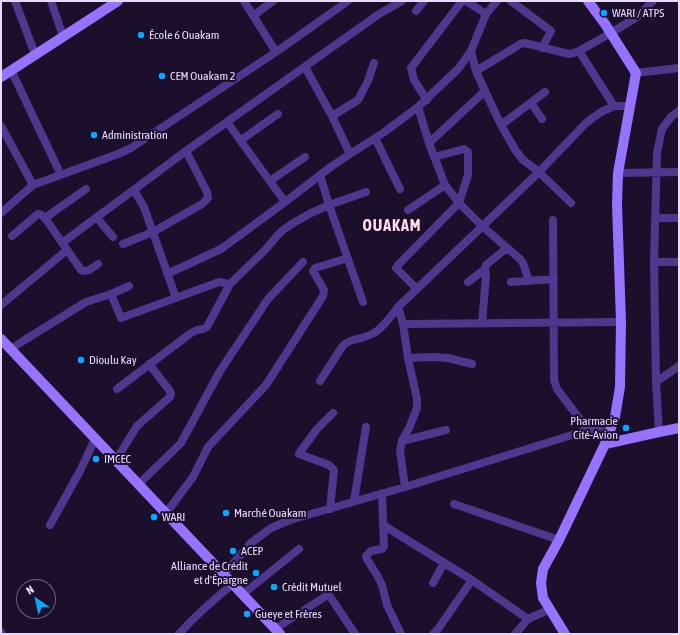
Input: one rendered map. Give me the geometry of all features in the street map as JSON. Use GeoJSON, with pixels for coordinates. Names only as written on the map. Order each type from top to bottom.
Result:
{"type":"FeatureCollection","features":[{"type":"Feature","properties":{"kind":"street"},"geometry":{"type":"LineString","coordinates":[[15,1],[35,54]]}},
{"type":"Feature","properties":{"kind":"street"},"geometry":{"type":"LineString","coordinates":[[51,1],[63,36]]}},
{"type":"Feature","properties":{"kind":"street"},"geometry":{"type":"LineString","coordinates":[[1,77],[118,1]]}},
{"type":"Feature","properties":{"kind":"street"},"geometry":{"type":"LineString","coordinates":[[244,1],[276,52]]}},
{"type":"Feature","properties":{"kind":"street"},"geometry":{"type":"LineString","coordinates":[[253,16],[273,1]]}},
{"type":"Feature","properties":{"kind":"street"},"geometry":{"type":"LineString","coordinates":[[1,213],[33,185],[131,148],[276,52],[348,1]]}},
{"type":"Feature","properties":{"kind":"street"},"geometry":{"type":"LineString","coordinates":[[1,305],[96,218],[186,151],[379,14],[402,1]]}},
{"type":"Feature","properties":{"kind":"street"},"geometry":{"type":"LineString","coordinates":[[416,11],[424,1]]}},
{"type":"Feature","properties":{"kind":"street"},"geometry":{"type":"LineString","coordinates":[[427,100],[414,80],[411,68],[462,1]]}},
{"type":"Feature","properties":{"kind":"street"},"geometry":{"type":"LineString","coordinates":[[466,1],[486,14]]}},
{"type":"Feature","properties":{"kind":"street"},"geometry":{"type":"LineString","coordinates":[[167,274],[221,249],[320,175],[375,138],[427,100],[458,69],[471,51],[486,14],[497,1]]}},
{"type":"Feature","properties":{"kind":"street"},"geometry":{"type":"LineString","coordinates":[[511,1],[550,31],[542,48]]}},
{"type":"Feature","properties":{"kind":"street"},"geometry":{"type":"LineString","coordinates":[[565,634],[543,598],[541,583],[543,570],[605,444],[615,417],[620,387],[621,322],[617,204],[618,173],[636,73],[611,33],[588,1]]}},
{"type":"Feature","properties":{"kind":"street"},"geometry":{"type":"LineString","coordinates":[[476,71],[520,44],[525,43],[569,54],[579,51],[637,17],[653,1]]}},
{"type":"Feature","properties":{"kind":"street"},"geometry":{"type":"LineString","coordinates":[[471,51],[476,71],[484,91],[516,151],[523,160],[539,172],[571,203]]}},
{"type":"Feature","properties":{"kind":"street"},"geometry":{"type":"LineString","coordinates":[[579,51],[614,106]]}},
{"type":"Feature","properties":{"kind":"street"},"geometry":{"type":"LineString","coordinates":[[332,116],[358,100],[368,81],[374,63]]}},
{"type":"Feature","properties":{"kind":"street"},"geometry":{"type":"LineString","coordinates":[[305,67],[332,116],[350,154]]}},
{"type":"Feature","properties":{"kind":"street"},"geometry":{"type":"LineString","coordinates":[[636,73],[679,68]]}},
{"type":"Feature","properties":{"kind":"street"},"geometry":{"type":"LineString","coordinates":[[11,70],[61,174]]}},
{"type":"Feature","properties":{"kind":"street"},"geometry":{"type":"LineString","coordinates":[[429,143],[484,91]]}},
{"type":"Feature","properties":{"kind":"street"},"geometry":{"type":"LineString","coordinates":[[502,125],[545,92]]}},
{"type":"Feature","properties":{"kind":"street"},"geometry":{"type":"LineString","coordinates":[[531,103],[542,119]]}},
{"type":"Feature","properties":{"kind":"street"},"geometry":{"type":"LineString","coordinates":[[320,381],[346,343],[351,340],[364,338],[373,334],[383,326],[398,307],[539,172],[586,123],[601,112],[614,106],[631,106]]}},
{"type":"Feature","properties":{"kind":"street"},"geometry":{"type":"LineString","coordinates":[[418,107],[429,143],[445,185],[459,203],[482,226],[520,259],[523,263],[529,281]]}},
{"type":"Feature","properties":{"kind":"street"},"geometry":{"type":"LineString","coordinates":[[659,432],[656,382],[654,262],[657,153],[662,129],[671,117],[679,111]]}},
{"type":"Feature","properties":{"kind":"street"},"geometry":{"type":"LineString","coordinates":[[241,140],[278,114]]}},
{"type":"Feature","properties":{"kind":"street"},"geometry":{"type":"LineString","coordinates":[[227,122],[285,202]]}},
{"type":"Feature","properties":{"kind":"street"},"geometry":{"type":"LineString","coordinates":[[1,126],[3,136],[33,185]]}},
{"type":"Feature","properties":{"kind":"street"},"geometry":{"type":"LineString","coordinates":[[375,138],[400,189]]}},
{"type":"Feature","properties":{"kind":"street"},"geometry":{"type":"LineString","coordinates":[[418,289],[396,268],[459,203],[468,176],[468,152],[464,149],[434,157]]}},
{"type":"Feature","properties":{"kind":"street"},"geometry":{"type":"LineString","coordinates":[[124,244],[153,232],[202,204],[208,198],[207,192],[186,151]]}},
{"type":"Feature","properties":{"kind":"street"},"geometry":{"type":"LineString","coordinates":[[270,181],[305,157]]}},
{"type":"Feature","properties":{"kind":"street"},"geometry":{"type":"LineString","coordinates":[[618,173],[679,172]]}},
{"type":"Feature","properties":{"kind":"street"},"geometry":{"type":"LineString","coordinates":[[320,175],[328,205],[363,302]]}},
{"type":"Feature","properties":{"kind":"street"},"geometry":{"type":"LineString","coordinates":[[408,210],[445,185]]}},
{"type":"Feature","properties":{"kind":"street"},"geometry":{"type":"LineString","coordinates":[[46,218],[86,189]]}},
{"type":"Feature","properties":{"kind":"street"},"geometry":{"type":"LineString","coordinates":[[134,190],[144,207],[176,298]]}},
{"type":"Feature","properties":{"kind":"street"},"geometry":{"type":"LineString","coordinates":[[117,389],[192,333],[206,327],[210,323],[230,284],[283,230],[305,216],[328,205],[366,192]]}},
{"type":"Feature","properties":{"kind":"street"},"geometry":{"type":"LineString","coordinates":[[12,236],[38,214],[46,218],[64,247],[81,270],[87,271],[98,264]]}},
{"type":"Feature","properties":{"kind":"street"},"geometry":{"type":"LineString","coordinates":[[96,218],[113,237]]}},
{"type":"Feature","properties":{"kind":"street"},"geometry":{"type":"LineString","coordinates":[[655,218],[679,218]]}},
{"type":"Feature","properties":{"kind":"street"},"geometry":{"type":"LineString","coordinates":[[553,220],[554,380],[557,389],[588,430]]}},
{"type":"Feature","properties":{"kind":"street"},"geometry":{"type":"LineString","coordinates":[[468,282],[485,269],[486,265],[508,248]]}},
{"type":"Feature","properties":{"kind":"street"},"geometry":{"type":"LineString","coordinates":[[166,513],[193,477],[208,447],[266,385],[323,296],[324,290],[313,272],[315,268],[348,258]]}},
{"type":"Feature","properties":{"kind":"street"},"geometry":{"type":"LineString","coordinates":[[138,485],[181,443],[220,371],[268,299],[303,262]]}},
{"type":"Feature","properties":{"kind":"street"},"geometry":{"type":"LineString","coordinates":[[654,262],[679,262]]}},
{"type":"Feature","properties":{"kind":"street"},"geometry":{"type":"LineString","coordinates":[[482,324],[486,275],[485,269]]}},
{"type":"Feature","properties":{"kind":"street"},"geometry":{"type":"LineString","coordinates":[[511,282],[554,279]]}},
{"type":"Feature","properties":{"kind":"street"},"geometry":{"type":"LineString","coordinates":[[111,294],[120,317],[122,318],[219,282],[230,284]]}},
{"type":"Feature","properties":{"kind":"street"},"geometry":{"type":"LineString","coordinates":[[11,349],[86,302],[111,294],[129,286]]}},
{"type":"Feature","properties":{"kind":"street"},"geometry":{"type":"LineString","coordinates":[[398,307],[403,324],[418,408],[402,441],[400,451],[405,487]]}},
{"type":"Feature","properties":{"kind":"street"},"geometry":{"type":"LineString","coordinates":[[403,324],[621,322]]}},
{"type":"Feature","properties":{"kind":"street"},"geometry":{"type":"LineString","coordinates":[[1,339],[243,594],[277,632],[329,595],[355,634]]}},
{"type":"Feature","properties":{"kind":"street"},"geometry":{"type":"LineString","coordinates":[[408,358],[448,358],[472,364]]}},
{"type":"Feature","properties":{"kind":"street"},"geometry":{"type":"LineString","coordinates":[[116,460],[137,426],[170,397],[170,391],[149,364]]}},
{"type":"Feature","properties":{"kind":"street"},"geometry":{"type":"LineString","coordinates":[[656,382],[679,366]]}},
{"type":"Feature","properties":{"kind":"street"},"geometry":{"type":"LineString","coordinates":[[330,509],[334,470],[329,465],[299,454],[317,429],[333,413]]}},
{"type":"Feature","properties":{"kind":"street"},"geometry":{"type":"LineString","coordinates":[[354,501],[366,427]]}},
{"type":"Feature","properties":{"kind":"street"},"geometry":{"type":"LineString","coordinates":[[605,444],[679,428]]}},
{"type":"Feature","properties":{"kind":"street"},"geometry":{"type":"LineString","coordinates":[[402,441],[446,430]]}},
{"type":"Feature","properties":{"kind":"street"},"geometry":{"type":"LineString","coordinates":[[224,574],[250,543],[271,528],[290,520],[405,487],[588,430],[610,432]]}},
{"type":"Feature","properties":{"kind":"street"},"geometry":{"type":"LineString","coordinates":[[50,525],[80,471],[95,439]]}},
{"type":"Feature","properties":{"kind":"street"},"geometry":{"type":"LineString","coordinates":[[382,493],[384,547],[382,549],[371,551],[366,556],[382,585],[387,605],[401,634]]}},
{"type":"Feature","properties":{"kind":"street"},"geometry":{"type":"LineString","coordinates":[[454,504],[559,540]]}},
{"type":"Feature","properties":{"kind":"street"},"geometry":{"type":"LineString","coordinates":[[383,525],[472,580],[528,619]]}},
{"type":"Feature","properties":{"kind":"street"},"geometry":{"type":"LineString","coordinates":[[243,594],[299,549]]}},
{"type":"Feature","properties":{"kind":"street"},"geometry":{"type":"LineString","coordinates":[[433,583],[444,563]]}},
{"type":"Feature","properties":{"kind":"street"},"geometry":{"type":"LineString","coordinates":[[433,634],[472,580]]}},
{"type":"Feature","properties":{"kind":"street"},"geometry":{"type":"LineString","coordinates":[[179,634],[212,600],[233,584]]}},
{"type":"Feature","properties":{"kind":"street"},"geometry":{"type":"LineString","coordinates":[[515,634],[528,619],[550,609]]}},
{"type":"Feature","properties":{"kind":"place","name":"WARI / ATPS"},"geometry":{"type":"Point","coordinates":[604,13]}},
{"type":"Feature","properties":{"kind":"place","name":"École 6 Ouakam"},"geometry":{"type":"Point","coordinates":[141,35]}},
{"type":"Feature","properties":{"kind":"place","name":"CEM Ouakam 2"},"geometry":{"type":"Point","coordinates":[162,76]}},
{"type":"Feature","properties":{"kind":"place","name":"Administration"},"geometry":{"type":"Point","coordinates":[94,135]}},
{"type":"Feature","properties":{"kind":"place","name":"Dioulu Kay"},"geometry":{"type":"Point","coordinates":[81,360]}},
{"type":"Feature","properties":{"kind":"place","name":"Pharmacie Cité-Avion"},"geometry":{"type":"Point","coordinates":[626,428]}},
{"type":"Feature","properties":{"kind":"place","name":"IMCEC"},"geometry":{"type":"Point","coordinates":[96,459]}},
{"type":"Feature","properties":{"kind":"place","name":"Marché Ouakam"},"geometry":{"type":"Point","coordinates":[226,513]}},
{"type":"Feature","properties":{"kind":"place","name":"WARI"},"geometry":{"type":"Point","coordinates":[154,517]}},
{"type":"Feature","properties":{"kind":"place","name":"ACEP"},"geometry":{"type":"Point","coordinates":[233,551]}},
{"type":"Feature","properties":{"kind":"place","name":"Alliance de Crédit et d'Épargne"},"geometry":{"type":"Point","coordinates":[256,573]}},
{"type":"Feature","properties":{"kind":"place","name":"Crédit Mutuel"},"geometry":{"type":"Point","coordinates":[274,587]}},
{"type":"Feature","properties":{"kind":"place","name":"Gueye et Frères"},"geometry":{"type":"Point","coordinates":[247,614]}},
{"type":"Feature","properties":{"kind":"district","name":"OUAKAM"},"geometry":{"type":"Point","coordinates":[392,226]}}]}
